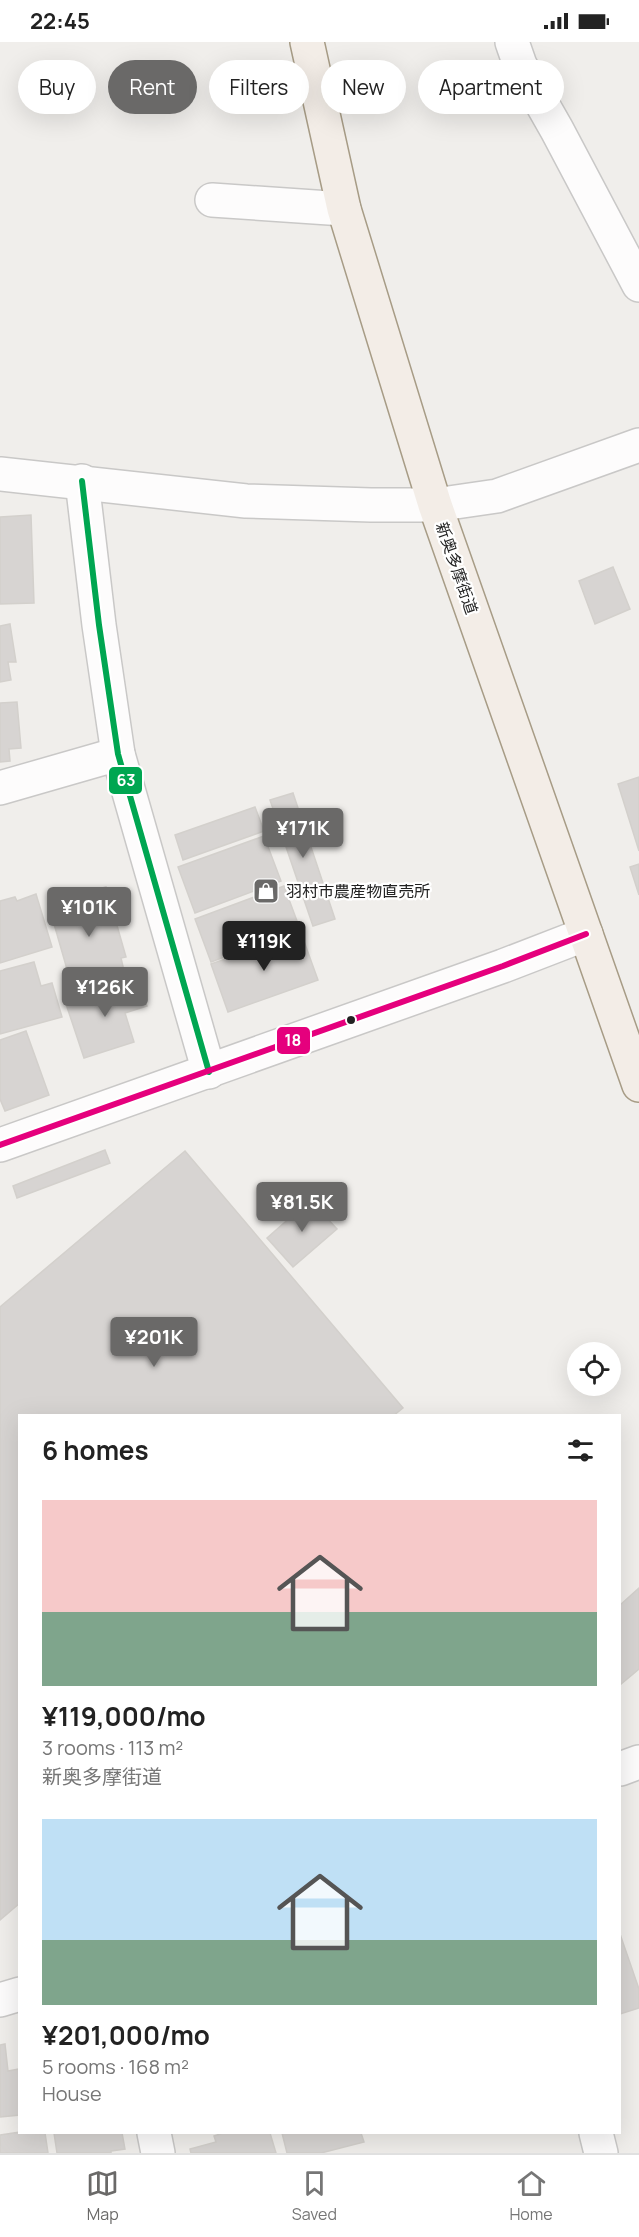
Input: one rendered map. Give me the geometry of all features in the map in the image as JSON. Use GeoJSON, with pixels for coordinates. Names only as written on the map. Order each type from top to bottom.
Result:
{"type":"FeatureCollection","features":[{"type":"Feature","properties":{"kind":"main road","name":"新奥多摩街道"},"geometry":{"type":"LineString","coordinates":[[307,42],[344,209],[435,506],[639,1085]]}},
{"type":"Feature","properties":{"kind":"street"},"geometry":{"type":"LineString","coordinates":[[512,42],[520,65],[639,285]]}},
{"type":"Feature","properties":{"kind":"street"},"geometry":{"type":"LineString","coordinates":[[212,200],[344,209]]}},
{"type":"Feature","properties":{"kind":"street"},"geometry":{"type":"LineString","coordinates":[[0,474],[82,481],[246,501],[435,506],[497,496],[639,445]]}},
{"type":"Feature","properties":{"kind":"street"},"geometry":{"type":"LineString","coordinates":[[82,481],[99,625],[118,754],[209,1072]]}},
{"type":"Feature","properties":{"kind":"street"},"geometry":{"type":"LineString","coordinates":[[0,788],[118,754]]}},
{"type":"Feature","properties":{"kind":"street"},"geometry":{"type":"LineString","coordinates":[[0,1145],[209,1072],[586,934]]}},
{"type":"Feature","properties":{"kind":"street"},"geometry":{"type":"LineString","coordinates":[[621,1769],[639,1761]]}},
{"type":"Feature","properties":{"kind":"street"},"geometry":{"type":"LineString","coordinates":[[0,2000],[18,1995]]}},
{"type":"Feature","properties":{"kind":"street"},"geometry":{"type":"LineString","coordinates":[[154,2134],[158,2153]]}},
{"type":"Feature","properties":{"kind":"street"},"geometry":{"type":"LineString","coordinates":[[596,2134],[601,2153]]}},
{"type":"Feature","properties":{"kind":"building"},"geometry":{"type":"Polygon","coordinates":[[[31,515],[34,603],[0,604],[0,517],[31,515]]]}},
{"type":"Feature","properties":{"kind":"building"},"geometry":{"type":"Polygon","coordinates":[[[613,567],[630,609],[595,624],[579,581],[613,567]]]}},
{"type":"Feature","properties":{"kind":"building"},"geometry":{"type":"Polygon","coordinates":[[[10,624],[16,662],[8,662],[11,680],[0,682],[0,626],[10,624]]]}},
{"type":"Feature","properties":{"kind":"building"},"geometry":{"type":"Polygon","coordinates":[[[17,702],[21,748],[9,749],[10,761],[0,762],[0,703],[17,702]]]}},
{"type":"Feature","properties":{"kind":"building"},"geometry":{"type":"Polygon","coordinates":[[[639,777],[639,851],[618,784],[639,777]]]}},
{"type":"Feature","properties":{"kind":"building"},"geometry":{"type":"Polygon","coordinates":[[[293,793],[335,919],[313,926],[270,800],[293,793]]]}},
{"type":"Feature","properties":{"kind":"building"},"geometry":{"type":"Polygon","coordinates":[[[255,807],[264,831],[183,860],[175,835],[255,807]]]}},
{"type":"Feature","properties":{"kind":"building"},"geometry":{"type":"Polygon","coordinates":[[[264,836],[281,881],[195,913],[178,867],[264,836]]]}},
{"type":"Feature","properties":{"kind":"building"},"geometry":{"type":"Polygon","coordinates":[[[639,864],[639,895],[630,867],[639,864]]]}},
{"type":"Feature","properties":{"kind":"building"},"geometry":{"type":"Polygon","coordinates":[[[284,886],[300,929],[211,962],[195,919],[284,886]]]}},
{"type":"Feature","properties":{"kind":"building"},"geometry":{"type":"Polygon","coordinates":[[[106,887],[126,957],[121,958],[125,975],[73,990],[48,903],[106,887]]]}},
{"type":"Feature","properties":{"kind":"building"},"geometry":{"type":"Polygon","coordinates":[[[36,894],[52,947],[0,963],[0,901],[15,897],[17,901],[36,894]]]}},
{"type":"Feature","properties":{"kind":"building"},"geometry":{"type":"Polygon","coordinates":[[[301,933],[318,980],[228,1012],[211,964],[301,933]]]}},
{"type":"Feature","properties":{"kind":"building"},"geometry":{"type":"Polygon","coordinates":[[[34,962],[41,986],[52,983],[62,1017],[0,1034],[0,971],[34,962]]]}},
{"type":"Feature","properties":{"kind":"building"},"geometry":{"type":"Polygon","coordinates":[[[137,980],[147,1006],[125,1013],[134,1042],[84,1058],[66,1004],[137,980]]]}},
{"type":"Feature","properties":{"kind":"building"},"geometry":{"type":"Polygon","coordinates":[[[26,1031],[49,1095],[5,1111],[0,1099],[0,1040],[26,1031]]]}},
{"type":"Feature","properties":{"kind":"building"},"geometry":{"type":"Polygon","coordinates":[[[105,1150],[110,1163],[17,1198],[13,1186],[105,1150]]]}},
{"type":"Feature","properties":{"kind":"building"},"geometry":{"type":"Polygon","coordinates":[[[185,1151],[403,1408],[396,1414],[18,1414],[18,1905],[0,1920],[0,1307],[185,1151]]]}},
{"type":"Feature","properties":{"kind":"building"},"geometry":{"type":"Polygon","coordinates":[[[310,1200],[337,1229],[293,1267],[267,1238],[310,1200]]]}},
{"type":"Feature","properties":{"kind":"building"},"geometry":{"type":"Polygon","coordinates":[[[639,1588],[639,1669],[621,1684],[621,1604],[639,1588]]]}},
{"type":"Feature","properties":{"kind":"building"},"geometry":{"type":"Polygon","coordinates":[[[621,1937],[639,1989],[639,2008],[621,2014],[621,1937]]]}},
{"type":"Feature","properties":{"kind":"building"},"geometry":{"type":"Polygon","coordinates":[[[5,2044],[8,2071],[18,2069],[18,2115],[0,2117],[0,2045],[5,2044]]]}},
{"type":"Feature","properties":{"kind":"building"},"geometry":{"type":"Polygon","coordinates":[[[18,2132],[45,2134],[48,2153],[0,2153],[0,2135],[18,2132]]]}},
{"type":"Feature","properties":{"kind":"building"},"geometry":{"type":"Polygon","coordinates":[[[54,2134],[122,2134],[125,2149],[111,2151],[111,2153],[57,2153],[54,2134]]]}},
{"type":"Feature","properties":{"kind":"building"},"geometry":{"type":"Polygon","coordinates":[[[270,2134],[276,2153],[191,2153],[190,2149],[216,2142],[214,2136],[270,2134]]]}},
{"type":"Feature","properties":{"kind":"building"},"geometry":{"type":"Polygon","coordinates":[[[282,2134],[361,2134],[364,2142],[321,2153],[287,2153],[282,2134]]]}},
{"type":"Feature","properties":{"kind":"transit line","name":"63"},"geometry":{"type":"LineString","coordinates":[[82,481],[99,625],[118,754],[209,1072]]}},
{"type":"Feature","properties":{"kind":"transit line","name":"18"},"geometry":{"type":"LineString","coordinates":[[0,1145],[503,966],[586,934]]}},
{"type":"Feature","properties":{"kind":"place","name":"羽村市農産物直売所"},"geometry":{"type":"Point","coordinates":[266,891]}}]}
